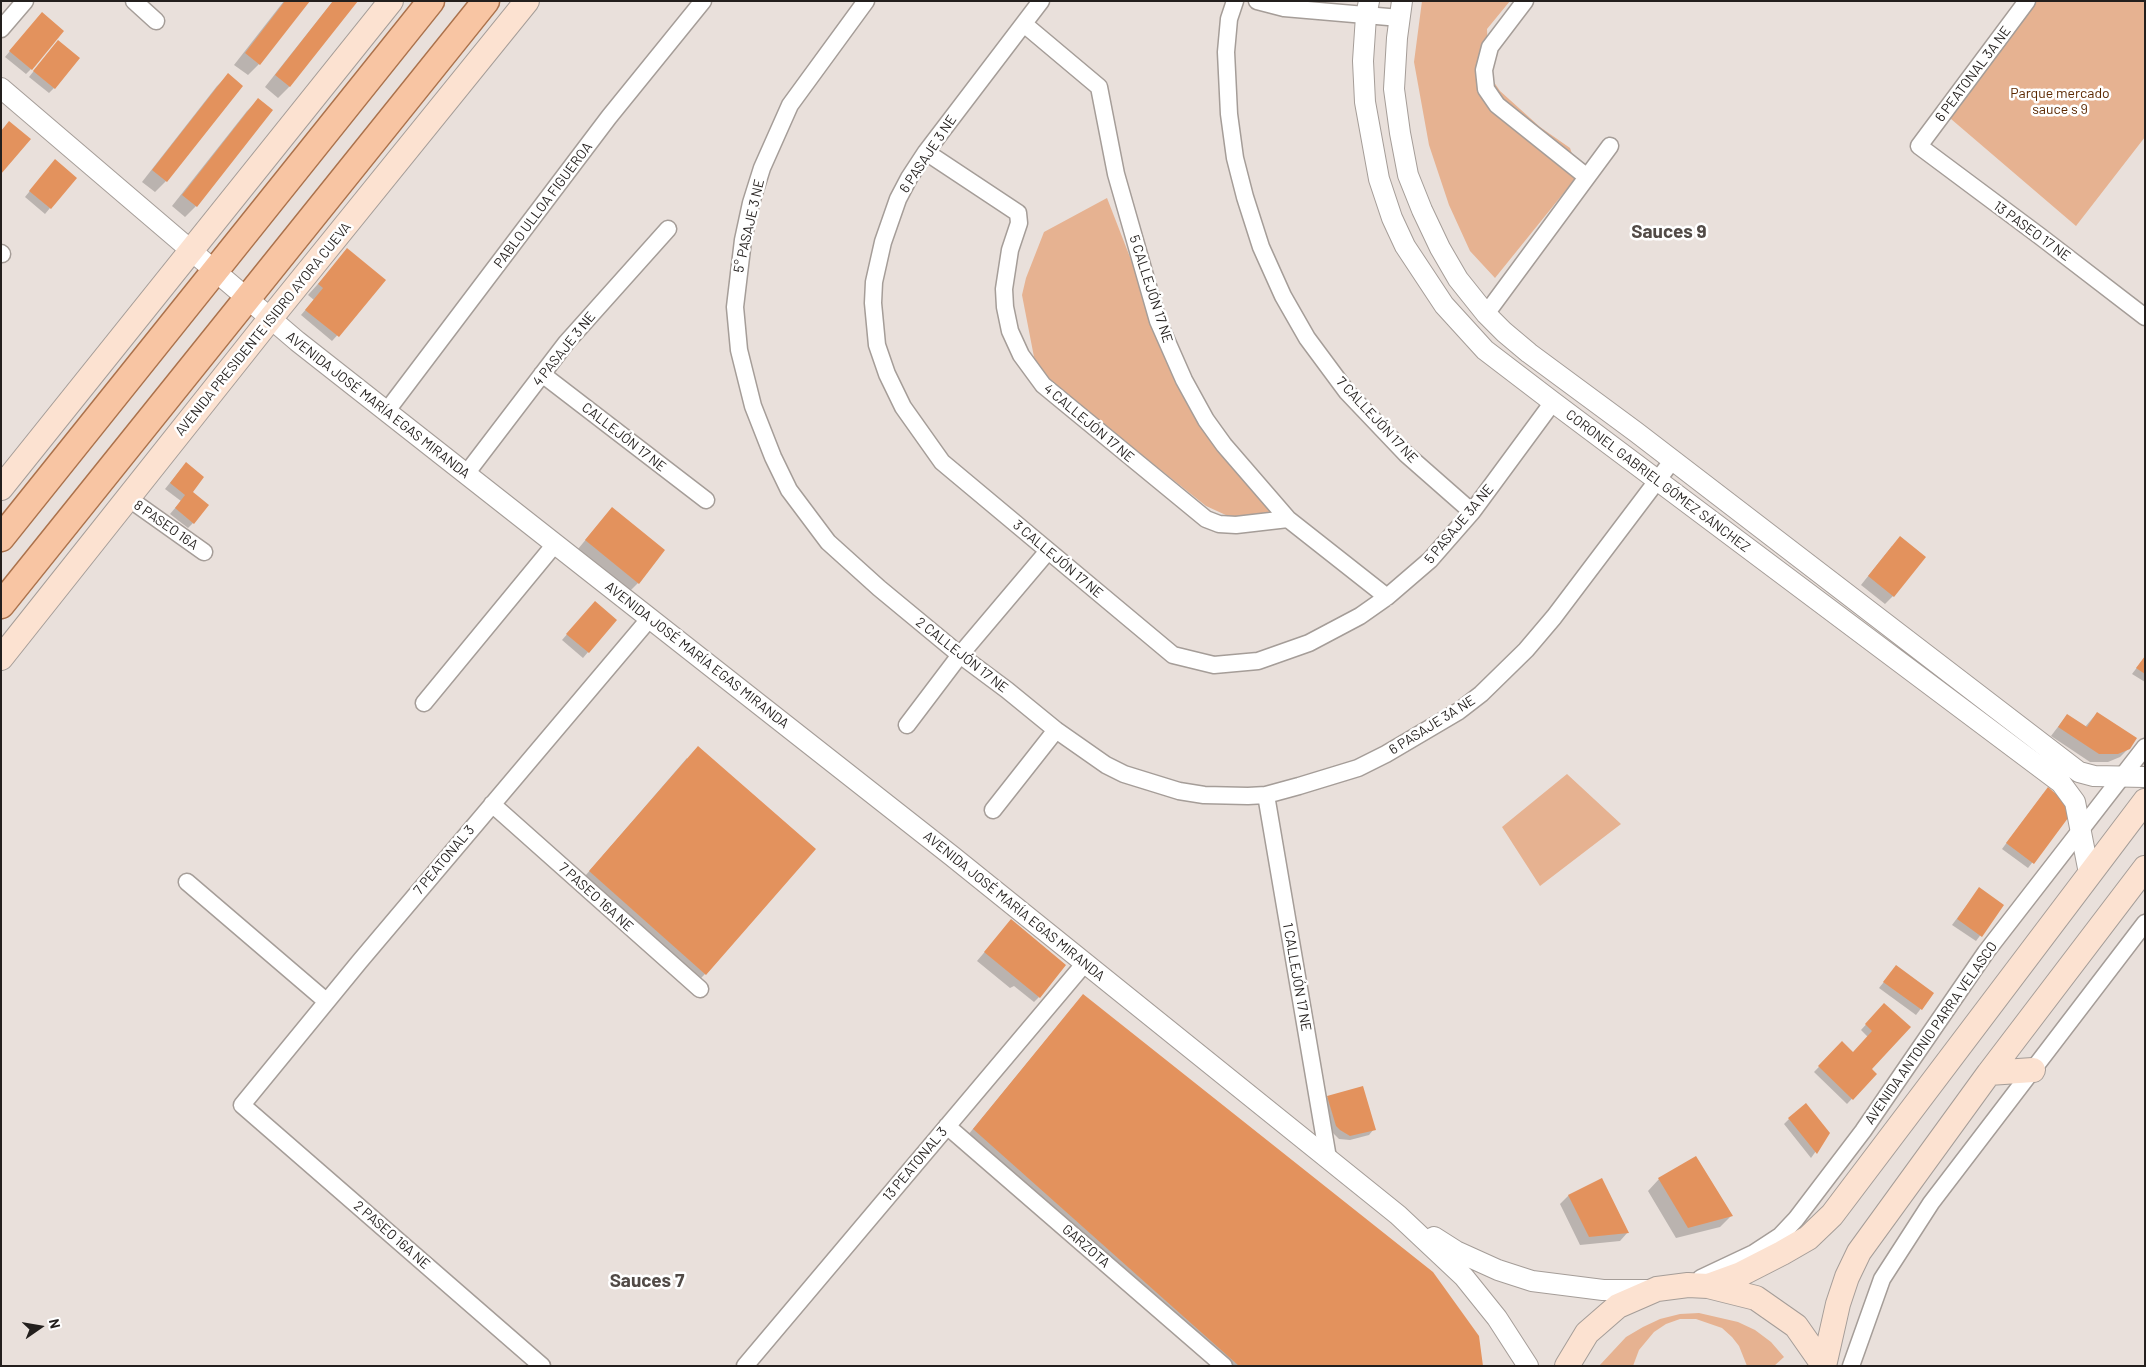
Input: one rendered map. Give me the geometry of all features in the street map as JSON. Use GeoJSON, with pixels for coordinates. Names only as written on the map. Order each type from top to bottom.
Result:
{"type":"FeatureCollection","features":[{"type":"Feature","properties":{"kind":"main road"},"geometry":{"type":"LineString","coordinates":[[1,488],[391,1]]}},
{"type":"Feature","properties":{"kind":"main road"},"geometry":{"type":"LineString","coordinates":[[1,538],[432,1]]}},
{"type":"Feature","properties":{"kind":"main road"},"geometry":{"type":"LineString","coordinates":[[1,605],[486,1]]}},
{"type":"Feature","properties":{"kind":"main road","name":"AVENIDA PRESIDENTE ISIDRO AYORA CUEVA"},"geometry":{"type":"LineString","coordinates":[[1,658],[270,319],[527,1]]}},
{"type":"Feature","properties":{"kind":"main road","name":"AVENIDA ANTONIO PARRA VELASCO"},"geometry":{"type":"LineString","coordinates":[[1698,1285],[1741,1274],[1782,1254],[1808,1238],[1832,1215],[2145,801]]}},
{"type":"Feature","properties":{"kind":"main road"},"geometry":{"type":"LineString","coordinates":[[1824,1366],[1838,1304],[1847,1277],[1859,1252],[1989,1073],[2145,868]]}},
{"type":"Feature","properties":{"kind":"main road"},"geometry":{"type":"LineString","coordinates":[[1989,1073],[2033,1070]]}},
{"type":"Feature","properties":{"kind":"main road"},"geometry":{"type":"LineString","coordinates":[[1567,1366],[1587,1333],[1618,1306],[1657,1289],[1698,1285],[1756,1298],[1796,1326],[1824,1366]]}},
{"type":"Feature","properties":{"kind":"street"},"geometry":{"type":"LineString","coordinates":[[1,29],[25,1]]}},
{"type":"Feature","properties":{"kind":"street"},"geometry":{"type":"LineString","coordinates":[[134,1],[156,21]]}},
{"type":"Feature","properties":{"kind":"street","name":"PABLO ULLOA FIGUEROA"},"geometry":{"type":"LineString","coordinates":[[386,412],[609,117],[703,1]]}},
{"type":"Feature","properties":{"kind":"street","name":"5° PASAJE 3 NE"},"geometry":{"type":"LineString","coordinates":[[781,474],[753,406],[739,350],[735,307],[743,240],[762,168],[790,106],[866,1]]}},
{"type":"Feature","properties":{"kind":"street","name":"6 PASAJE 3 NE"},"geometry":{"type":"LineString","coordinates":[[942,462],[903,407],[894,391],[881,358],[874,329],[874,282],[883,242],[898,199],[909,178],[926,152],[1041,1]]}},
{"type":"Feature","properties":{"kind":"street","name":"7 CALLEJÓN 17 NE"},"geometry":{"type":"LineString","coordinates":[[1235,1],[1229,19],[1226,52],[1229,114],[1235,158],[1261,247],[1279,288],[1307,338],[1347,392],[1406,454],[1472,512]]}},
{"type":"Feature","properties":{"kind":"street"},"geometry":{"type":"LineString","coordinates":[[1257,1],[1284,8],[1401,9]]}},
{"type":"Feature","properties":{"kind":"street"},"geometry":{"type":"LineString","coordinates":[[1526,1],[1490,48],[1484,70],[1486,89],[1497,105],[1587,177]]}},
{"type":"Feature","properties":{"kind":"street","name":"6 PEATONAL 3A NE"},"geometry":{"type":"LineString","coordinates":[[1919,146],[2027,1]]}},
{"type":"Feature","properties":{"kind":"street","name":"CORONEL GABRIEL GÓMEZ SÁNCHEZ"},"geometry":{"type":"LineString","coordinates":[[1368,9],[1363,61],[1364,94],[1379,179],[1392,218],[1405,246],[1444,305],[1485,350],[2061,783],[2075,802],[2082,827],[2089,873]]}},
{"type":"Feature","properties":{"kind":"street","name":"CORONEL GABRIEL GÓMEZ SÁNCHEZ"},"geometry":{"type":"LineString","coordinates":[[1401,9],[1396,38],[1394,89],[1408,175],[1440,248],[1458,279],[1486,314],[1529,353],[2079,772],[2094,776],[2145,777]]}},
{"type":"Feature","properties":{"kind":"street","name":"5 CALLEJÓN 17 NE"},"geometry":{"type":"LineString","coordinates":[[1024,24],[1098,85],[1116,174],[1164,337],[1184,380],[1210,426],[1288,519],[1387,598]]}},
{"type":"Feature","properties":{"kind":"street","name":"AVENIDA JOSÉ MARÍA EGAS MIRANDA"},"geometry":{"type":"LineString","coordinates":[[1,88],[270,319],[1085,963],[1398,1215],[1464,1277],[1497,1318],[1528,1366]]}},
{"type":"Feature","properties":{"kind":"street"},"geometry":{"type":"LineString","coordinates":[[1486,314],[1610,146]]}},
{"type":"Feature","properties":{"kind":"street","name":"13 PASEO 17 NE"},"geometry":{"type":"LineString","coordinates":[[1919,146],[2145,316]]}},
{"type":"Feature","properties":{"kind":"street","name":"4 CALLEJÓN 17 NE"},"geometry":{"type":"LineString","coordinates":[[926,152],[1018,213],[1019,223],[1010,250],[1005,307],[1010,330],[1021,355],[1043,385],[1206,519],[1219,524],[1236,526],[1288,519]]}},
{"type":"Feature","properties":{"kind":"street","name":"4 PASAJE 3 NE"},"geometry":{"type":"LineString","coordinates":[[466,474],[566,343],[668,229]]}},
{"type":"Feature","properties":{"kind":"street","name":"CALLEJÓN 17 NE"},"geometry":{"type":"LineString","coordinates":[[542,374],[706,500]]}},
{"type":"Feature","properties":{"kind":"street","name":"5 PASAJE 3A NE"},"geometry":{"type":"LineString","coordinates":[[1173,655],[1214,665],[1258,661],[1330,633],[1360,616],[1387,598],[1430,560],[1472,512],[1553,402]]}},
{"type":"Feature","properties":{"kind":"street","name":"6 PASAJE 3A NE"},"geometry":{"type":"LineString","coordinates":[[1178,791],[1232,796],[1266,795],[1358,768],[1418,737],[1466,706],[1526,650],[1554,617],[1672,461]]}},
{"type":"Feature","properties":{"kind":"street","name":"3 CALLEJÓN 17 NE"},"geometry":{"type":"LineString","coordinates":[[942,462],[1173,655]]}},
{"type":"Feature","properties":{"kind":"street","name":"2 CALLEJÓN 17 NE"},"geometry":{"type":"LineString","coordinates":[[781,474],[799,506],[828,542],[879,588],[960,655],[1056,730],[1106,764],[1124,774],[1178,791]]}},
{"type":"Feature","properties":{"kind":"street","name":"8 PASEO 16A"},"geometry":{"type":"LineString","coordinates":[[128,498],[204,552]]}},
{"type":"Feature","properties":{"kind":"street"},"geometry":{"type":"LineString","coordinates":[[424,703],[555,544]]}},
{"type":"Feature","properties":{"kind":"street"},"geometry":{"type":"LineString","coordinates":[[907,725],[960,655],[1048,551]]}},
{"type":"Feature","properties":{"kind":"street","name":"7 PEATONAL 3"},"geometry":{"type":"LineString","coordinates":[[242,1105],[326,1001],[650,618]]}},
{"type":"Feature","properties":{"kind":"street"},"geometry":{"type":"LineString","coordinates":[[993,810],[1056,730]]}},
{"type":"Feature","properties":{"kind":"street","name":"AVENIDA ANTONIO PARRA VELASCO"},"geometry":{"type":"LineString","coordinates":[[1698,1285],[1780,1236],[1796,1219],[1864,1131],[1986,952],[2145,746]]}},
{"type":"Feature","properties":{"kind":"street","name":"1 CALLEJÓN 17 NE"},"geometry":{"type":"LineString","coordinates":[[1266,795],[1328,1158]]}},
{"type":"Feature","properties":{"kind":"street","name":"7 PASEO 16A NE"},"geometry":{"type":"LineString","coordinates":[[492,804],[700,989]]}},
{"type":"Feature","properties":{"kind":"street"},"geometry":{"type":"LineString","coordinates":[[187,882],[326,1001]]}},
{"type":"Feature","properties":{"kind":"street"},"geometry":{"type":"LineString","coordinates":[[1851,1366],[1882,1279],[1931,1203],[2145,923]]}},
{"type":"Feature","properties":{"kind":"street","name":"13 PEATONAL 3"},"geometry":{"type":"LineString","coordinates":[[745,1366],[1085,963]]}},
{"type":"Feature","properties":{"kind":"street","name":"2 PASEO 16A NE"},"geometry":{"type":"LineString","coordinates":[[242,1105],[542,1366]]}},
{"type":"Feature","properties":{"kind":"street","name":"GARZOTA"},"geometry":{"type":"LineString","coordinates":[[948,1126],[1224,1366]]}},
{"type":"Feature","properties":{"kind":"street","name":"AVENIDA JOSÉ MARÍA EGAS MIRANDA"},"geometry":{"type":"LineString","coordinates":[[1398,1215],[1456,1251],[1498,1270],[1532,1281],[1603,1290],[1657,1289]]}},
{"type":"Feature","properties":{"kind":"green space"},"geometry":{"type":"Polygon","coordinates":[[[1422,1],[1510,1],[1487,29],[1489,75],[1500,91],[1540,127],[1570,148],[1579,174],[1495,278],[1470,251],[1449,205],[1429,145],[1414,62],[1422,1]]]}},
{"type":"Feature","properties":{"kind":"green space","name":"Parque mercado sauce s 9"},"geometry":{"type":"Polygon","coordinates":[[[2033,1],[2145,1],[2145,137],[2076,226],[1944,113],[2033,1]]]}},
{"type":"Feature","properties":{"kind":"green space"},"geometry":{"type":"Polygon","coordinates":[[[1107,198],[1161,337],[1209,423],[1278,510],[1239,521],[1206,506],[1044,377],[1034,357],[1022,295],[1026,278],[1044,232],[1107,198]]]}},
{"type":"Feature","properties":{"kind":"green space"},"geometry":{"type":"Polygon","coordinates":[[[1567,774],[1621,824],[1540,886],[1502,827],[1567,774]]]}},
{"type":"Feature","properties":{"kind":"green space"},"geometry":{"type":"Polygon","coordinates":[[[1699,1313],[1738,1322],[1755,1330],[1771,1342],[1784,1357],[1774,1366],[1747,1366],[1739,1346],[1722,1328],[1696,1319],[1680,1319],[1666,1324],[1654,1332],[1639,1350],[1633,1366],[1599,1366],[1626,1337],[1643,1327],[1660,1319],[1680,1314],[1699,1313]]]}},
{"type":"Feature","properties":{"kind":"building"},"geometry":{"type":"Polygon","coordinates":[[[285,1],[310,1],[260,65],[245,53],[285,1]]]}},
{"type":"Feature","properties":{"kind":"building"},"geometry":{"type":"Polygon","coordinates":[[[333,1],[358,1],[290,87],[275,75],[333,1]]]}},
{"type":"Feature","properties":{"kind":"building"},"geometry":{"type":"Polygon","coordinates":[[[42,12],[64,31],[32,70],[9,51],[42,12]]]}},
{"type":"Feature","properties":{"kind":"building"},"geometry":{"type":"Polygon","coordinates":[[[58,40],[80,58],[55,89],[33,71],[58,40]]]}},
{"type":"Feature","properties":{"kind":"building"},"geometry":{"type":"Polygon","coordinates":[[[228,73],[243,86],[167,182],[152,170],[228,73]]]}},
{"type":"Feature","properties":{"kind":"building"},"geometry":{"type":"Polygon","coordinates":[[[258,98],[273,110],[197,207],[182,195],[258,98]]]}},
{"type":"Feature","properties":{"kind":"building"},"geometry":{"type":"Polygon","coordinates":[[[9,121],[31,139],[1,174],[1,131],[9,121]]]}},
{"type":"Feature","properties":{"kind":"building"},"geometry":{"type":"Polygon","coordinates":[[[55,159],[77,178],[51,209],[29,191],[55,159]]]}},
{"type":"Feature","properties":{"kind":"building"},"geometry":{"type":"Polygon","coordinates":[[[347,248],[386,280],[339,337],[305,310],[323,288],[318,284],[347,248]]]}},
{"type":"Feature","properties":{"kind":"building"},"geometry":{"type":"Polygon","coordinates":[[[186,462],[204,477],[193,492],[209,505],[194,524],[175,508],[185,495],[170,483],[186,462]]]}},
{"type":"Feature","properties":{"kind":"building"},"geometry":{"type":"Polygon","coordinates":[[[612,507],[665,550],[639,584],[585,540],[612,507]]]}},
{"type":"Feature","properties":{"kind":"building"},"geometry":{"type":"Polygon","coordinates":[[[1900,536],[1926,557],[1894,597],[1868,576],[1900,536]]]}},
{"type":"Feature","properties":{"kind":"building"},"geometry":{"type":"Polygon","coordinates":[[[595,601],[617,620],[589,653],[566,634],[595,601]]]}},
{"type":"Feature","properties":{"kind":"building"},"geometry":{"type":"Polygon","coordinates":[[[2145,656],[2145,674],[2136,668],[2145,656]]]}},
{"type":"Feature","properties":{"kind":"building"},"geometry":{"type":"Polygon","coordinates":[[[2097,712],[2137,738],[2130,749],[2118,754],[2099,754],[2058,727],[2067,714],[2087,727],[2097,712]]]}},
{"type":"Feature","properties":{"kind":"building"},"geometry":{"type":"Polygon","coordinates":[[[698,746],[816,849],[706,975],[589,871],[698,746]]]}},
{"type":"Feature","properties":{"kind":"building"},"geometry":{"type":"Polygon","coordinates":[[[2048,787],[2065,802],[2068,818],[2034,864],[2006,843],[2048,787]]]}},
{"type":"Feature","properties":{"kind":"building"},"geometry":{"type":"Polygon","coordinates":[[[1979,887],[2004,905],[1982,937],[1957,919],[1979,887]]]}},
{"type":"Feature","properties":{"kind":"building"},"geometry":{"type":"Polygon","coordinates":[[[1011,919],[1066,965],[1040,998],[984,952],[1011,919]]]}},
{"type":"Feature","properties":{"kind":"building"},"geometry":{"type":"Polygon","coordinates":[[[1896,965],[1934,993],[1922,1010],[1883,982],[1896,965]]]}},
{"type":"Feature","properties":{"kind":"building"},"geometry":{"type":"Polygon","coordinates":[[[1083,994],[1433,1272],[1479,1336],[1483,1366],[1239,1366],[973,1129],[1083,994]]]}},
{"type":"Feature","properties":{"kind":"building"},"geometry":{"type":"Polygon","coordinates":[[[1884,1003],[1911,1027],[1872,1069],[1877,1074],[1853,1100],[1818,1066],[1842,1041],[1853,1052],[1872,1031],[1865,1024],[1884,1003]]]}},
{"type":"Feature","properties":{"kind":"building"},"geometry":{"type":"Polygon","coordinates":[[[1363,1086],[1376,1130],[1350,1136],[1336,1126],[1327,1096],[1363,1086]]]}},
{"type":"Feature","properties":{"kind":"building"},"geometry":{"type":"Polygon","coordinates":[[[1806,1103],[1830,1133],[1817,1154],[1788,1118],[1806,1103]]]}},
{"type":"Feature","properties":{"kind":"building"},"geometry":{"type":"Polygon","coordinates":[[[1696,1156],[1733,1216],[1688,1228],[1658,1178],[1696,1156]]]}},
{"type":"Feature","properties":{"kind":"building"},"geometry":{"type":"Polygon","coordinates":[[[1602,1178],[1629,1233],[1589,1237],[1568,1195],[1602,1178]]]}},
{"type":"Feature","properties":{"kind":"district","name":"Sauces 9"},"geometry":{"type":"Point","coordinates":[1669,232]}},
{"type":"Feature","properties":{"kind":"district","name":"Sauces 7"},"geometry":{"type":"Point","coordinates":[647,1281]}}]}
